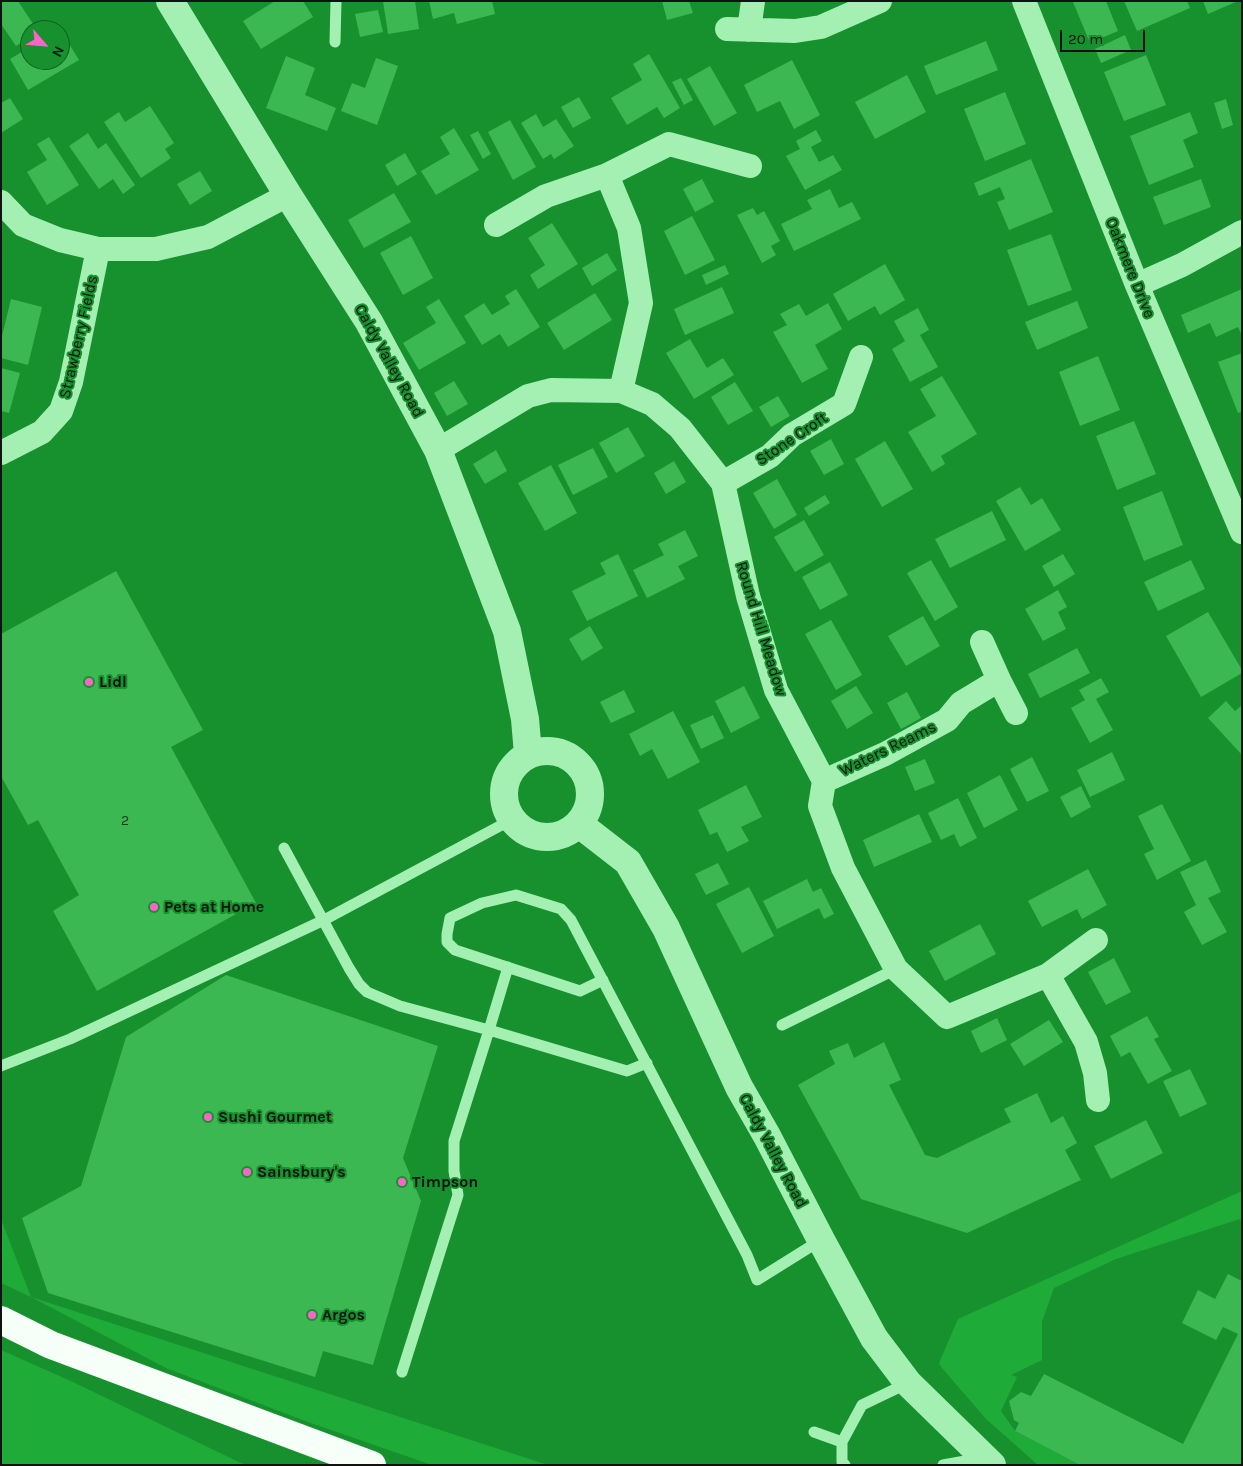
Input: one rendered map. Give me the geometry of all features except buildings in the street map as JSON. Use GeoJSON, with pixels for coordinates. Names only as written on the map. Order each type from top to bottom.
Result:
{"type":"FeatureCollection","features":[{"type":"Feature","properties":{"kind":"highway"},"geometry":{"type":"LineString","coordinates":[[1,1320],[51,1345],[372,1465]]}},
{"type":"Feature","properties":{"kind":"street","name":"Caldy Valley Road"},"geometry":{"type":"LineString","coordinates":[[170,1],[369,322],[438,450],[506,631],[525,719],[528,754]]}},
{"type":"Feature","properties":{"kind":"street"},"geometry":{"type":"LineString","coordinates":[[753,1],[738,30],[795,31],[821,28],[880,1]]}},
{"type":"Feature","properties":{"kind":"street","name":"Oakmere Drive"},"geometry":{"type":"LineString","coordinates":[[1024,1],[1137,285],[1242,532]]}},
{"type":"Feature","properties":{"kind":"street"},"geometry":{"type":"LineString","coordinates":[[496,224],[546,196],[607,175],[670,144],[750,166]]}},
{"type":"Feature","properties":{"kind":"street"},"geometry":{"type":"LineString","coordinates":[[607,175],[629,228],[640,303],[621,391]]}},
{"type":"Feature","properties":{"kind":"street"},"geometry":{"type":"LineString","coordinates":[[1,202],[23,225],[60,240],[98,249],[156,249],[208,237],[288,194]]}},
{"type":"Feature","properties":{"kind":"street"},"geometry":{"type":"LineString","coordinates":[[1137,285],[1182,265],[1242,232]]}},
{"type":"Feature","properties":{"kind":"street","name":"Strawberry Fields"},"geometry":{"type":"LineString","coordinates":[[1,453],[42,432],[61,411],[70,382],[98,249]]}},
{"type":"Feature","properties":{"kind":"street","name":"Stone Croft"},"geometry":{"type":"LineString","coordinates":[[723,483],[770,456],[792,435],[844,404],[862,358]]}},
{"type":"Feature","properties":{"kind":"street","name":"Round Hill Meadow"},"geometry":{"type":"LineString","coordinates":[[438,450],[528,396],[551,390],[621,391],[652,404],[680,428],[723,483],[748,596],[776,690],[824,781]]}},
{"type":"Feature","properties":{"kind":"street"},"geometry":{"type":"LineString","coordinates":[[982,642],[1016,713]]}},
{"type":"Feature","properties":{"kind":"street","name":"Waters Reams"},"geometry":{"type":"LineString","coordinates":[[824,781],[885,754],[947,720],[961,703],[999,680]]}},
{"type":"Feature","properties":{"kind":"street"},"geometry":{"type":"LineString","coordinates":[[548,750],[567,755],[582,768],[590,786],[589,806],[579,824],[557,836],[532,835],[511,820],[504,802],[504,783],[513,766],[528,754],[548,750]]}},
{"type":"Feature","properties":{"kind":"street"},"geometry":{"type":"LineString","coordinates":[[824,781],[820,806],[843,868],[896,969],[947,1017],[1048,975],[1096,940]]}},
{"type":"Feature","properties":{"kind":"street","name":"Caldy Valley Road"},"geometry":{"type":"LineString","coordinates":[[579,824],[628,862],[666,928],[739,1087],[874,1338],[908,1383],[988,1461]]}},
{"type":"Feature","properties":{"kind":"street"},"geometry":{"type":"LineString","coordinates":[[1048,975],[1086,1042],[1095,1073],[1098,1100]]}},
{"type":"Feature","properties":{"kind":"lane"},"geometry":{"type":"LineString","coordinates":[[335,42],[336,1]]}},
{"type":"Feature","properties":{"kind":"lane"},"geometry":{"type":"LineString","coordinates":[[1,1066],[70,1039],[324,920],[511,820]]}},
{"type":"Feature","properties":{"kind":"lane"},"geometry":{"type":"LineString","coordinates":[[284,848],[349,968],[359,984],[367,992],[400,1006],[627,1071],[647,1063]]}},
{"type":"Feature","properties":{"kind":"lane"},"geometry":{"type":"LineString","coordinates":[[603,980],[580,991],[456,950],[447,942],[446,934],[450,918],[482,903],[516,895],[561,909],[572,920],[747,1256],[757,1280],[821,1240]]}},
{"type":"Feature","properties":{"kind":"lane"},"geometry":{"type":"LineString","coordinates":[[402,1372],[458,1194],[454,1171],[454,1141],[508,967]]}},
{"type":"Feature","properties":{"kind":"lane"},"geometry":{"type":"LineString","coordinates":[[782,1025],[896,969]]}},
{"type":"Feature","properties":{"kind":"lane"},"geometry":{"type":"LineString","coordinates":[[845,1465],[842,1462],[842,1442],[862,1405],[908,1383]]}},
{"type":"Feature","properties":{"kind":"lane"},"geometry":{"type":"LineString","coordinates":[[814,1432],[842,1442]]}},
{"type":"Feature","properties":{"kind":"lane"},"geometry":{"type":"LineString","coordinates":[[943,1465],[988,1461]]}},
{"type":"Feature","properties":{"kind":"green space"},"geometry":{"type":"Polygon","coordinates":[[[1242,1191],[1242,1225],[1240,1219],[1116,1259],[1054,1288],[1042,1322],[1042,1360],[1011,1375],[1017,1377],[1001,1411],[1015,1431],[1080,1465],[1038,1465],[986,1419],[939,1363],[958,1319],[1242,1191]]]}},
{"type":"Feature","properties":{"kind":"green space"},"geometry":{"type":"Polygon","coordinates":[[[1,1219],[31,1297],[1,1283],[1,1219]]]}},
{"type":"Feature","properties":{"kind":"green space"},"geometry":{"type":"Polygon","coordinates":[[[31,1297],[548,1465],[432,1465],[308,1422],[166,1368],[31,1297]]]}},
{"type":"Feature","properties":{"kind":"green space"},"geometry":{"type":"Polygon","coordinates":[[[1,1350],[73,1382],[245,1465],[1,1465],[1,1350]]]}},
{"type":"Feature","properties":{"kind":"place","name":"Lidl"},"geometry":{"type":"Point","coordinates":[89,682]}},
{"type":"Feature","properties":{"kind":"place","name":"Pets at Home"},"geometry":{"type":"Point","coordinates":[154,907]}},
{"type":"Feature","properties":{"kind":"place","name":"Sushi Gourmet"},"geometry":{"type":"Point","coordinates":[208,1117]}},
{"type":"Feature","properties":{"kind":"place","name":"Sainsbury's"},"geometry":{"type":"Point","coordinates":[247,1172]}},
{"type":"Feature","properties":{"kind":"place","name":"Timpson"},"geometry":{"type":"Point","coordinates":[402,1182]}},
{"type":"Feature","properties":{"kind":"place","name":"Argos"},"geometry":{"type":"Point","coordinates":[312,1315]}}]}
